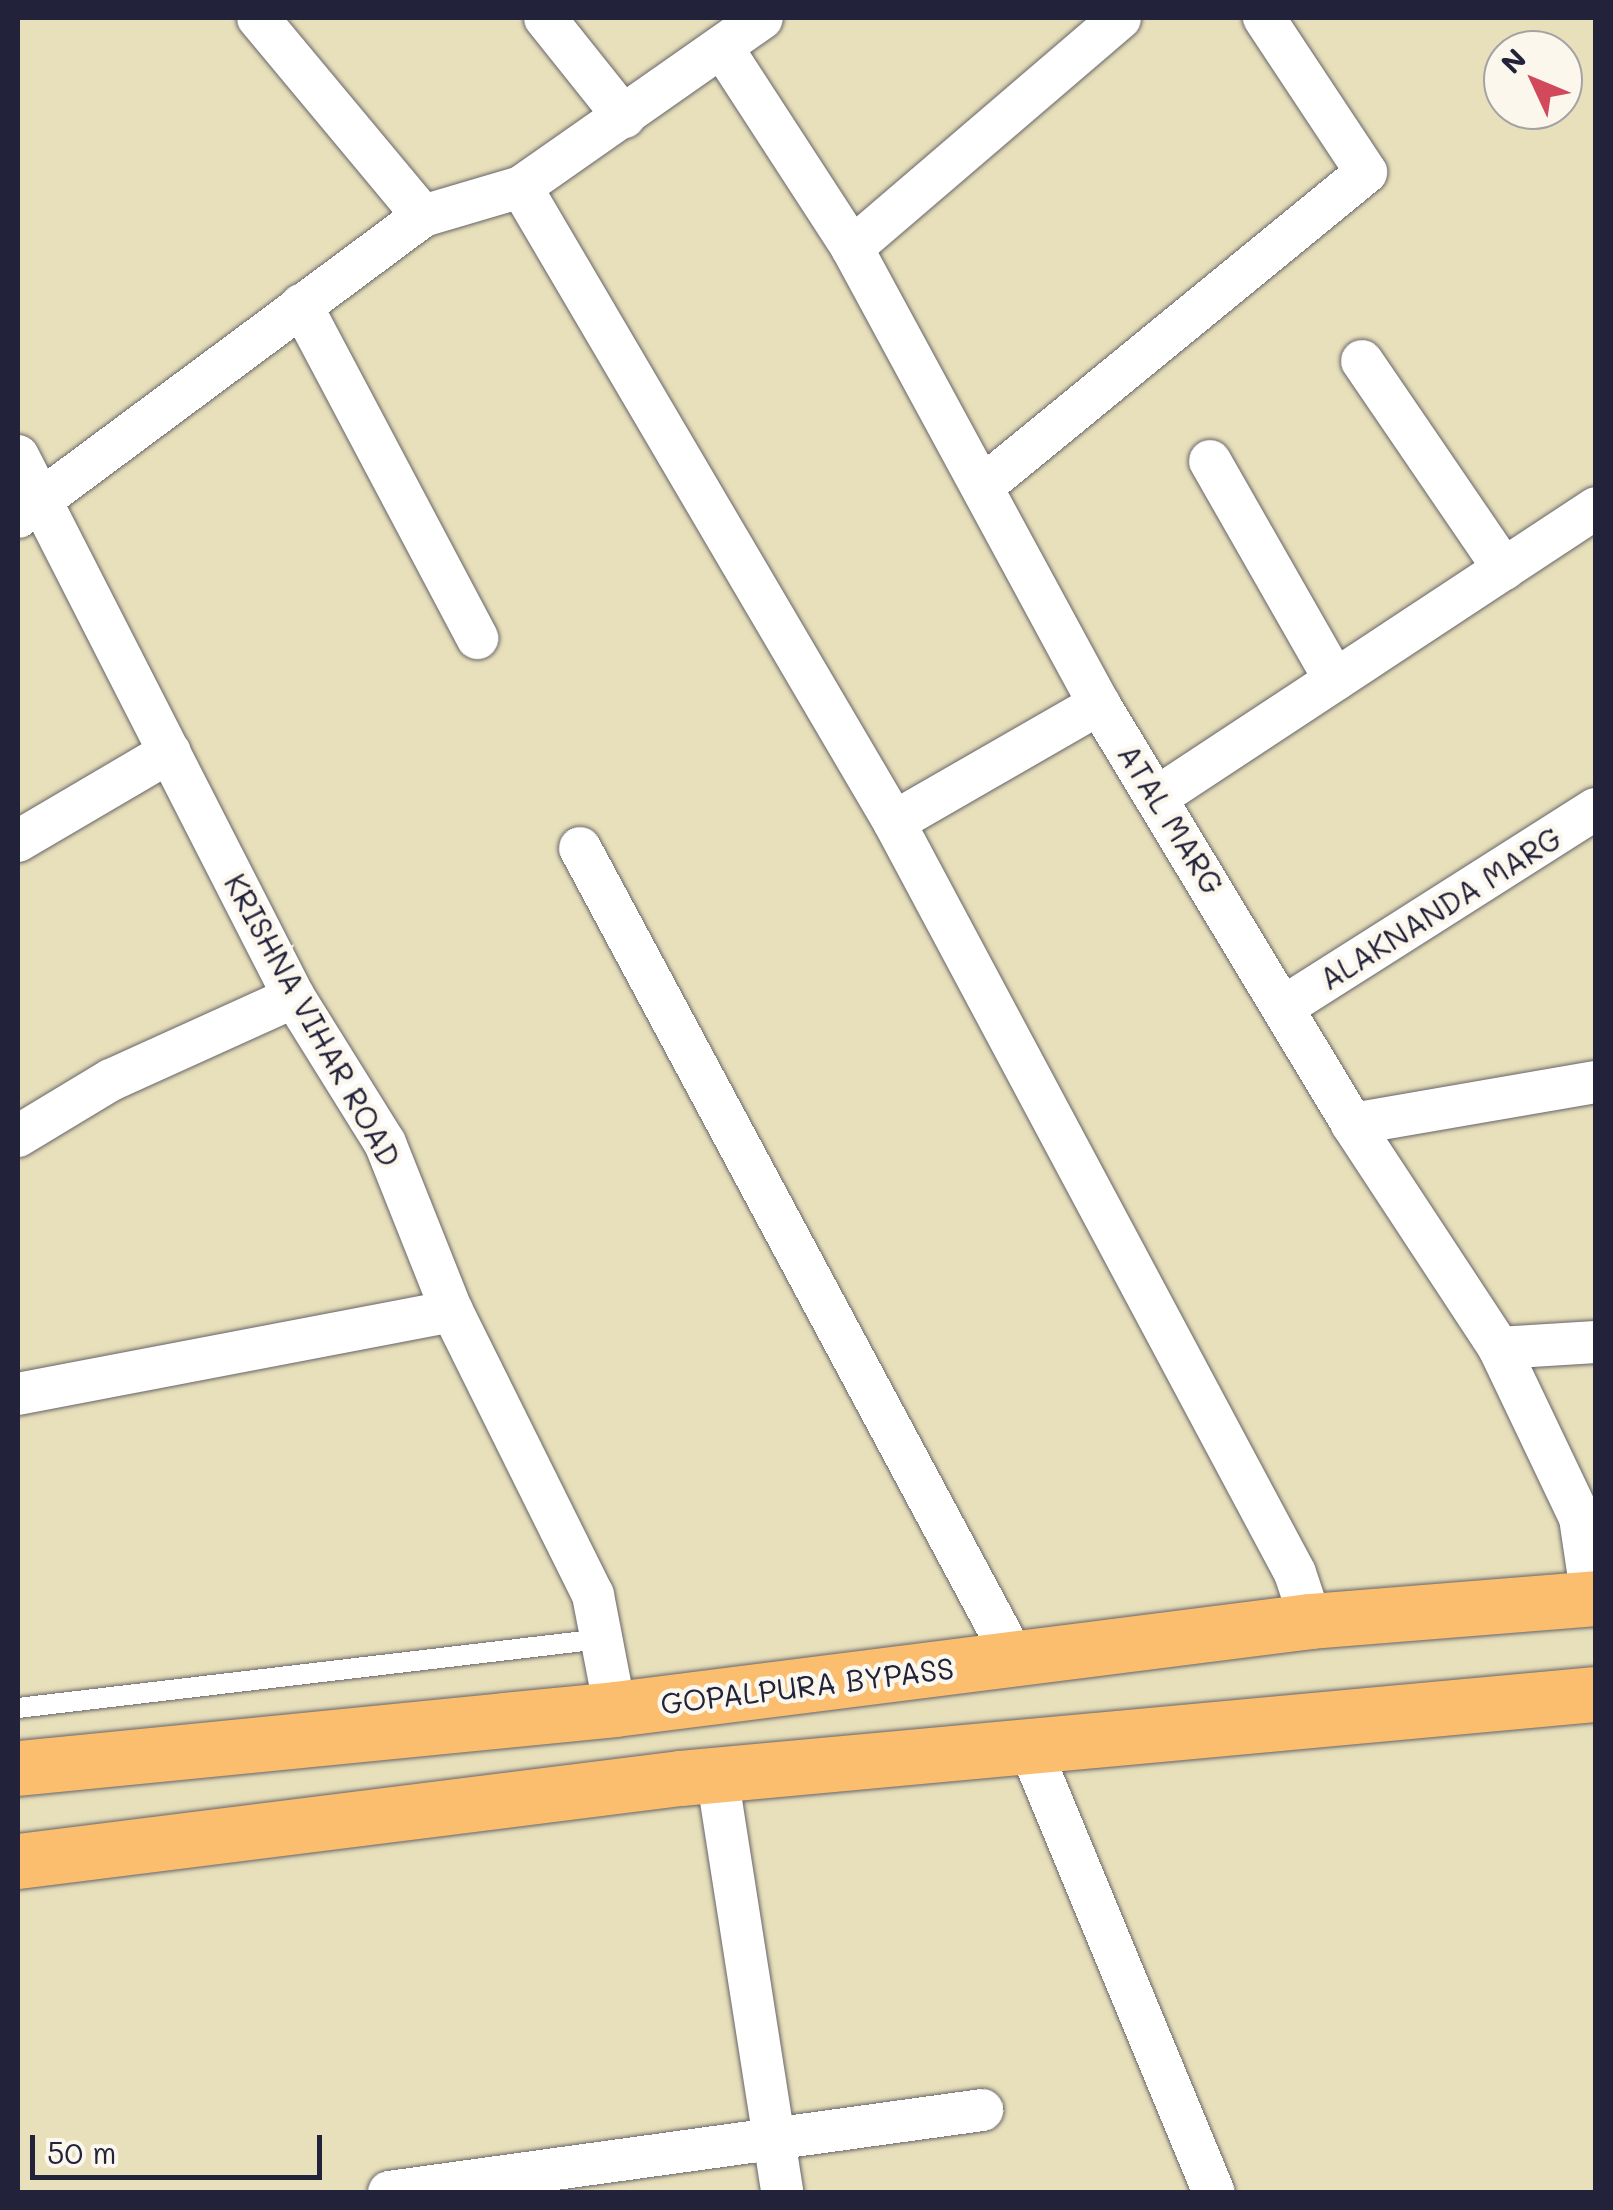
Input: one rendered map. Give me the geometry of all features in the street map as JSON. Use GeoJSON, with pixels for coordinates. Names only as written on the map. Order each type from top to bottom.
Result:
{"type":"FeatureCollection","features":[{"type":"Feature","properties":{"kind":"main road","name":"GOPALPURA BYPASS"},"geometry":{"type":"LineString","coordinates":[[18,1768],[615,1710],[1311,1620],[1594,1598]]}},
{"type":"Feature","properties":{"kind":"main road"},"geometry":{"type":"LineString","coordinates":[[18,1861],[717,1775],[1031,1751],[1596,1694]]}},
{"type":"Feature","properties":{"kind":"street"},"geometry":{"type":"LineString","coordinates":[[258,18],[424,216]]}},
{"type":"Feature","properties":{"kind":"street"},"geometry":{"type":"LineString","coordinates":[[545,18],[624,117]]}},
{"type":"Feature","properties":{"kind":"street"},"geometry":{"type":"LineString","coordinates":[[30,509],[424,216],[520,187],[762,18]]}},
{"type":"Feature","properties":{"kind":"street"},"geometry":{"type":"LineString","coordinates":[[852,248],[1120,18]]}},
{"type":"Feature","properties":{"kind":"street"},"geometry":{"type":"LineString","coordinates":[[983,486],[1366,172],[1264,18]]}},
{"type":"Feature","properties":{"kind":"street","name":"ATAL MARG"},"geometry":{"type":"LineString","coordinates":[[722,49],[852,248],[1098,704],[1159,796],[1352,1124],[1499,1348],[1580,1518],[1594,1598]]}},
{"type":"Feature","properties":{"kind":"street"},"geometry":{"type":"LineString","coordinates":[[520,187],[894,822],[1296,1573],[1311,1620]]}},
{"type":"Feature","properties":{"kind":"street"},"geometry":{"type":"LineString","coordinates":[[301,305],[477,638]]}},
{"type":"Feature","properties":{"kind":"street"},"geometry":{"type":"LineString","coordinates":[[1362,361],[1504,569]]}},
{"type":"Feature","properties":{"kind":"street","name":"KRISHNA VIHAR ROAD"},"geometry":{"type":"LineString","coordinates":[[18,456],[30,509],[170,752],[294,997],[385,1143],[452,1311],[593,1595],[615,1710]]}},
{"type":"Feature","properties":{"kind":"street"},"geometry":{"type":"LineString","coordinates":[[1210,462],[1335,680]]}},
{"type":"Feature","properties":{"kind":"street"},"geometry":{"type":"LineString","coordinates":[[1159,796],[1596,508]]}},
{"type":"Feature","properties":{"kind":"street"},"geometry":{"type":"LineString","coordinates":[[894,822],[1098,704]]}},
{"type":"Feature","properties":{"kind":"street"},"geometry":{"type":"LineString","coordinates":[[18,841],[170,752]]}},
{"type":"Feature","properties":{"kind":"street","name":"ALAKNANDA MARG"},"geometry":{"type":"LineString","coordinates":[[1285,1006],[1596,809]]}},
{"type":"Feature","properties":{"kind":"street"},"geometry":{"type":"LineString","coordinates":[[580,848],[1014,1658]]}},
{"type":"Feature","properties":{"kind":"street"},"geometry":{"type":"LineString","coordinates":[[18,1136],[111,1080],[294,997]]}},
{"type":"Feature","properties":{"kind":"street"},"geometry":{"type":"LineString","coordinates":[[1352,1124],[1596,1082]]}},
{"type":"Feature","properties":{"kind":"street"},"geometry":{"type":"LineString","coordinates":[[18,1394],[452,1311]]}},
{"type":"Feature","properties":{"kind":"street"},"geometry":{"type":"LineString","coordinates":[[1499,1348],[1596,1342]]}},
{"type":"Feature","properties":{"kind":"street"},"geometry":{"type":"LineString","coordinates":[[1031,1751],[1214,2192]]}},
{"type":"Feature","properties":{"kind":"street"},"geometry":{"type":"LineString","coordinates":[[717,1775],[770,2143],[782,2192]]}},
{"type":"Feature","properties":{"kind":"street"},"geometry":{"type":"LineString","coordinates":[[389,2192],[770,2143],[982,2110]]}},
{"type":"Feature","properties":{"kind":"lane"},"geometry":{"type":"LineString","coordinates":[[18,1708],[601,1639]]}}]}
